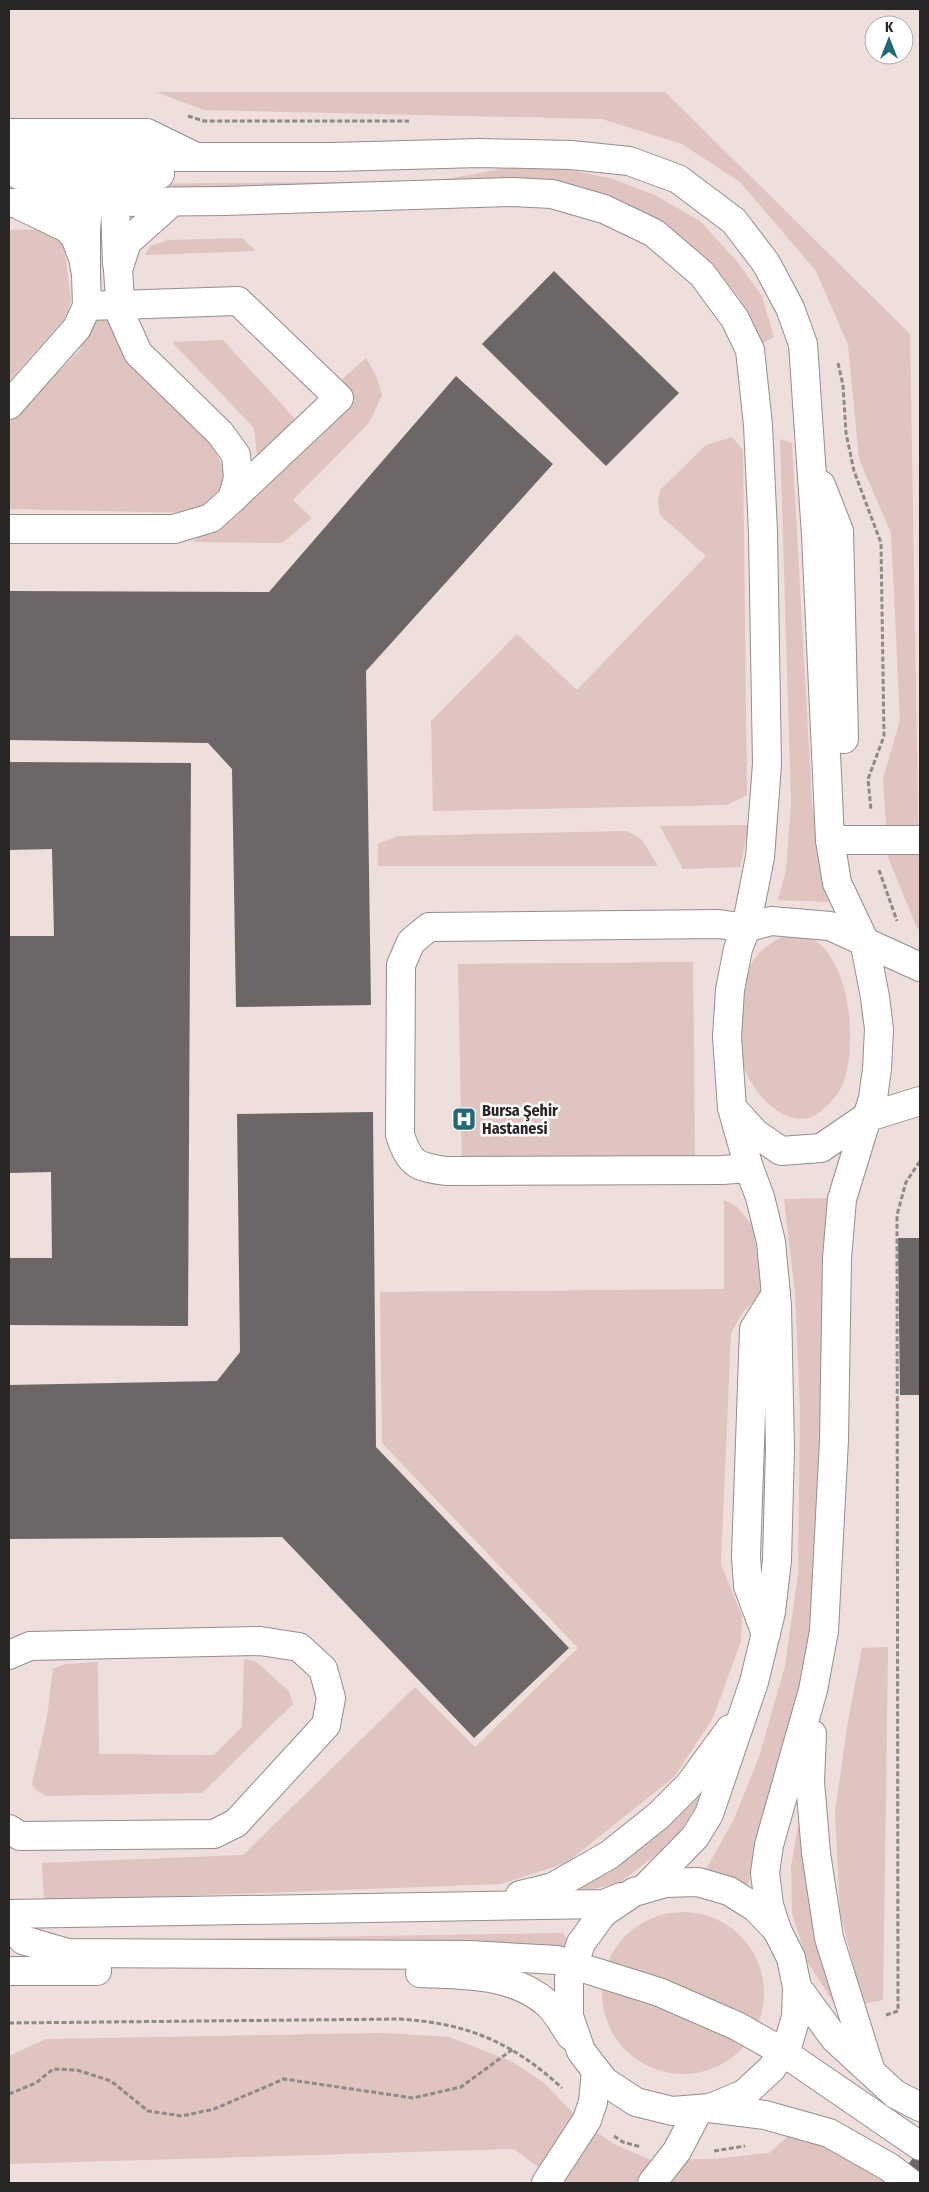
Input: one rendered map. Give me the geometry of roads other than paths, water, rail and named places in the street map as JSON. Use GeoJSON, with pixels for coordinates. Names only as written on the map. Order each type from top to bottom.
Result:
{"type":"FeatureCollection","features":[{"type":"Feature","properties":{"kind":"street"},"geometry":{"type":"LineString","coordinates":[[9,133],[147,133],[195,157]]}},
{"type":"Feature","properties":{"kind":"street"},"geometry":{"type":"LineString","coordinates":[[9,157],[333,157],[407,154],[571,155],[629,161],[678,179],[734,221],[766,263],[790,308],[803,344],[811,461],[830,840],[837,883],[864,940],[875,997],[879,1029],[876,1079],[873,1098],[865,1118],[842,1199],[837,1258],[834,1440],[824,1632],[813,1690],[768,1845],[765,1873],[769,1905],[777,1930],[791,1958],[798,1987],[796,2017],[788,2044],[772,2068],[744,2094],[704,2109],[677,2151],[652,2183]]}},
{"type":"Feature","properties":{"kind":"street"},"geometry":{"type":"LineString","coordinates":[[9,175],[101,177],[291,168],[333,157]]}},
{"type":"Feature","properties":{"kind":"street"},"geometry":{"type":"LineString","coordinates":[[101,177],[102,202],[118,270],[121,315],[138,353],[220,433],[236,455],[238,478],[232,499]]}},
{"type":"Feature","properties":{"kind":"street"},"geometry":{"type":"LineString","coordinates":[[12,203],[172,202],[504,192],[552,194],[604,210],[654,233],[702,274],[735,319],[750,350],[758,425],[763,532],[767,764],[760,857],[746,928],[738,949],[730,990],[727,1037],[732,1108],[749,1168],[760,1197],[771,1242],[776,1294],[754,1329],[746,1556],[748,1586],[766,1634],[747,1706],[708,1814],[695,1837],[639,1891],[603,1913],[581,1943],[569,1978],[569,2016],[588,2061],[593,2102],[587,2120],[546,2183]]}},
{"type":"Feature","properties":{"kind":"street"},"geometry":{"type":"LineString","coordinates":[[9,405],[77,328],[86,306],[86,229],[102,202]]}},
{"type":"Feature","properties":{"kind":"street"},"geometry":{"type":"LineString","coordinates":[[118,270],[127,242],[172,202]]}},
{"type":"Feature","properties":{"kind":"street"},"geometry":{"type":"LineString","coordinates":[[12,203],[67,228],[75,237],[83,258],[86,274]]}},
{"type":"Feature","properties":{"kind":"street"},"geometry":{"type":"LineString","coordinates":[[9,529],[174,529],[210,518],[339,398],[238,301],[86,306]]}},
{"type":"Feature","properties":{"kind":"street"},"geometry":{"type":"LineString","coordinates":[[830,840],[920,840]]}},
{"type":"Feature","properties":{"kind":"street"},"geometry":{"type":"LineString","coordinates":[[749,1168],[722,1170],[446,1171],[421,1168],[406,1153],[400,1135],[401,965],[411,942],[429,927],[719,924],[746,928],[771,921],[830,926],[920,967]]}},
{"type":"Feature","properties":{"kind":"street"},"geometry":{"type":"LineString","coordinates":[[732,1108],[755,1133],[781,1150],[821,1148],[865,1118],[920,1101]]}},
{"type":"Feature","properties":{"kind":"street"},"geometry":{"type":"LineString","coordinates":[[9,1655],[30,1646],[260,1641],[299,1647],[323,1669],[332,1698],[326,1725],[236,1823],[214,1834],[20,1836],[9,1829]]}},
{"type":"Feature","properties":{"kind":"street"},"geometry":{"type":"LineString","coordinates":[[813,1690],[810,1782],[816,1852],[829,1938],[871,2072]]}},
{"type":"Feature","properties":{"kind":"street"},"geometry":{"type":"LineString","coordinates":[[468,1907],[554,1888],[609,1855],[658,1816],[690,1785],[747,1706]]}},
{"type":"Feature","properties":{"kind":"street"},"geometry":{"type":"LineString","coordinates":[[9,1914],[604,1904],[665,1883],[698,1882],[729,1891],[756,1908],[777,1930]]}},
{"type":"Feature","properties":{"kind":"street"},"geometry":{"type":"LineString","coordinates":[[9,1923],[23,1940],[67,1954],[470,1955],[557,1960],[659,1992],[738,2026],[783,2052],[920,2146]]}},
{"type":"Feature","properties":{"kind":"street"},"geometry":{"type":"LineString","coordinates":[[9,1971],[327,1970],[475,1975],[511,1983],[535,1994],[557,2014],[588,2061],[604,2081],[636,2102],[672,2111],[704,2109],[765,2115],[829,2133],[889,2167],[910,2183]]}},
{"type":"Feature","properties":{"kind":"street"},"geometry":{"type":"LineString","coordinates":[[798,1987],[835,2039],[895,2094],[920,2107]]}},
{"type":"Feature","properties":{"kind":"place","name":"Bursa Şehir Hastanesi"},"geometry":{"type":"Point","coordinates":[464,1119]}}]}
